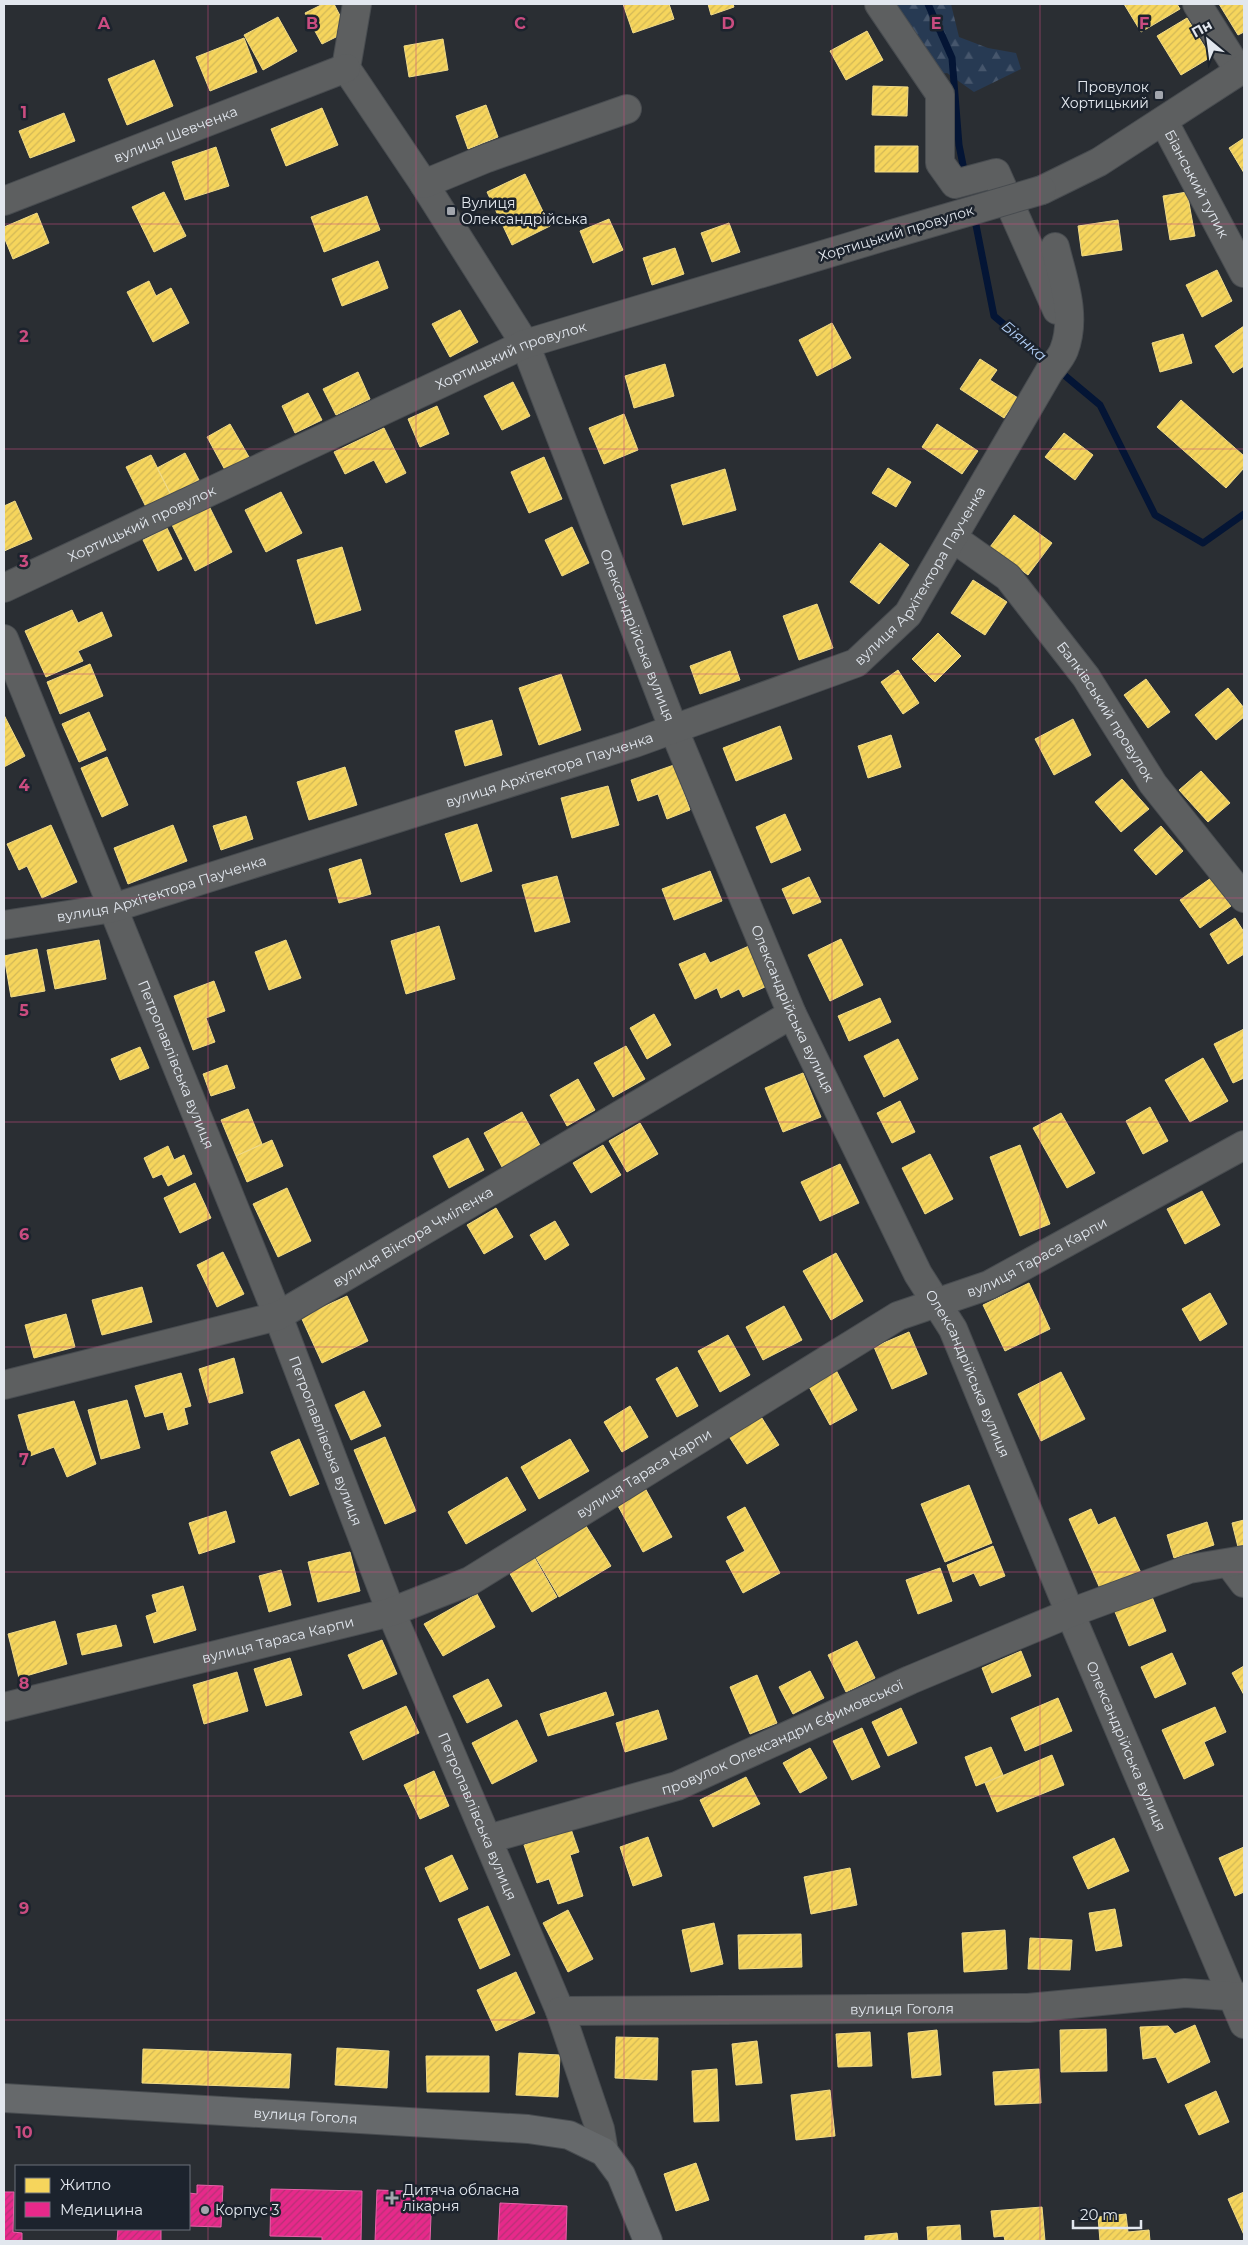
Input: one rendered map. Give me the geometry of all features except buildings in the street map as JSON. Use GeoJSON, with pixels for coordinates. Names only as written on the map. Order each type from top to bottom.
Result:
{"type":"FeatureCollection","features":[{"type":"Feature","properties":{"kind":"main road","name":"вулиця Гоголя"},"geometry":{"type":"LineString","coordinates":[[4,2098],[528,2129],[569,2135],[604,2152]]}},
{"type":"Feature","properties":{"kind":"main road","name":"Петропавлівська вулиця"},"geometry":{"type":"LineString","coordinates":[[604,2152],[621,2175],[648,2241]]}},
{"type":"Feature","properties":{"kind":"street"},"geometry":{"type":"LineString","coordinates":[[346,68],[357,4]]}},
{"type":"Feature","properties":{"kind":"street"},"geometry":{"type":"LineString","coordinates":[[880,4],[940,94],[957,175],[996,173],[1060,353]]}},
{"type":"Feature","properties":{"kind":"street"},"geometry":{"type":"LineString","coordinates":[[1164,122],[1242,70],[1197,4]]}},
{"type":"Feature","properties":{"kind":"street","name":"Олександрійська вулиця"},"geometry":{"type":"LineString","coordinates":[[346,68],[424,184],[524,344],[674,730],[792,1014],[918,1274],[953,1329],[1070,1613],[1239,1997],[1244,2024]]}},
{"type":"Feature","properties":{"kind":"street","name":"вулиця Шевченка"},"geometry":{"type":"LineString","coordinates":[[4,200],[346,68]]}},
{"type":"Feature","properties":{"kind":"street"},"geometry":{"type":"LineString","coordinates":[[424,184],[487,158],[627,109]]}},
{"type":"Feature","properties":{"kind":"street","name":"Хортицький провулок"},"geometry":{"type":"LineString","coordinates":[[4,588],[524,344],[1042,190],[1099,162],[1164,122]]}},
{"type":"Feature","properties":{"kind":"street","name":"Біанський тупик"},"geometry":{"type":"LineString","coordinates":[[1164,122],[1244,273]]}},
{"type":"Feature","properties":{"kind":"street"},"geometry":{"type":"LineString","coordinates":[[1055,247],[1068,300],[1060,353]]}},
{"type":"Feature","properties":{"kind":"street","name":"вулиця Архітектора Паученка"},"geometry":{"type":"LineString","coordinates":[[4,925],[113,908],[674,730],[856,663],[908,614],[1060,353]]}},
{"type":"Feature","properties":{"kind":"street","name":"Балківський провулок"},"geometry":{"type":"LineString","coordinates":[[953,538],[1008,576],[1086,677],[1153,784],[1244,898]]}},
{"type":"Feature","properties":{"kind":"street","name":"Петропавлівська вулиця"},"geometry":{"type":"LineString","coordinates":[[4,639],[278,1316],[390,1612],[560,2011],[600,2129],[604,2152]]}},
{"type":"Feature","properties":{"kind":"street","name":"вулиця Віктора Чміленка"},"geometry":{"type":"LineString","coordinates":[[4,1385],[278,1316],[792,1014]]}},
{"type":"Feature","properties":{"kind":"street","name":"вулиця Тараса Карпи"},"geometry":{"type":"LineString","coordinates":[[4,1707],[390,1612],[470,1581],[898,1316],[989,1285],[1244,1145]]}},
{"type":"Feature","properties":{"kind":"street","name":"провулок Олександри Єфимовської"},"geometry":{"type":"LineString","coordinates":[[488,1839],[677,1786],[910,1680],[1070,1613],[1189,1569],[1239,1569]]}},
{"type":"Feature","properties":{"kind":"street","name":"вулиця Гоголя"},"geometry":{"type":"LineString","coordinates":[[560,2011],[1028,2008],[1186,1993],[1239,1997]]}},
{"type":"Feature","properties":{"kind":"green space"},"geometry":{"type":"Polygon","coordinates":[[[893,4],[951,4],[959,37],[988,48],[1016,53],[1021,69],[974,92],[947,73],[933,75],[893,4]]]}},
{"type":"Feature","properties":{"kind":"waterway","name":"Біянка"},"geometry":{"type":"LineString","coordinates":[[928,4],[952,58],[959,145],[965,175]]}},
{"type":"Feature","properties":{"kind":"waterway","name":"Біянка"},"geometry":{"type":"LineString","coordinates":[[974,215],[994,316],[1049,362]]}},
{"type":"Feature","properties":{"kind":"waterway","name":"Біянка"},"geometry":{"type":"LineString","coordinates":[[1057,369],[1100,405],[1155,515],[1203,543],[1244,514]]}},
{"type":"Feature","properties":{"kind":"place","name":"Провулок Хортицький"},"geometry":{"type":"Point","coordinates":[1159,95]}},
{"type":"Feature","properties":{"kind":"place","name":"Вулиця Олександрійська"},"geometry":{"type":"Point","coordinates":[451,211]}},
{"type":"Feature","properties":{"kind":"place","name":"Дитяча обласна лікарня"},"geometry":{"type":"Point","coordinates":[392,2198]}},
{"type":"Feature","properties":{"kind":"place","name":"Корпус 3"},"geometry":{"type":"Point","coordinates":[205,2210]}}]}
